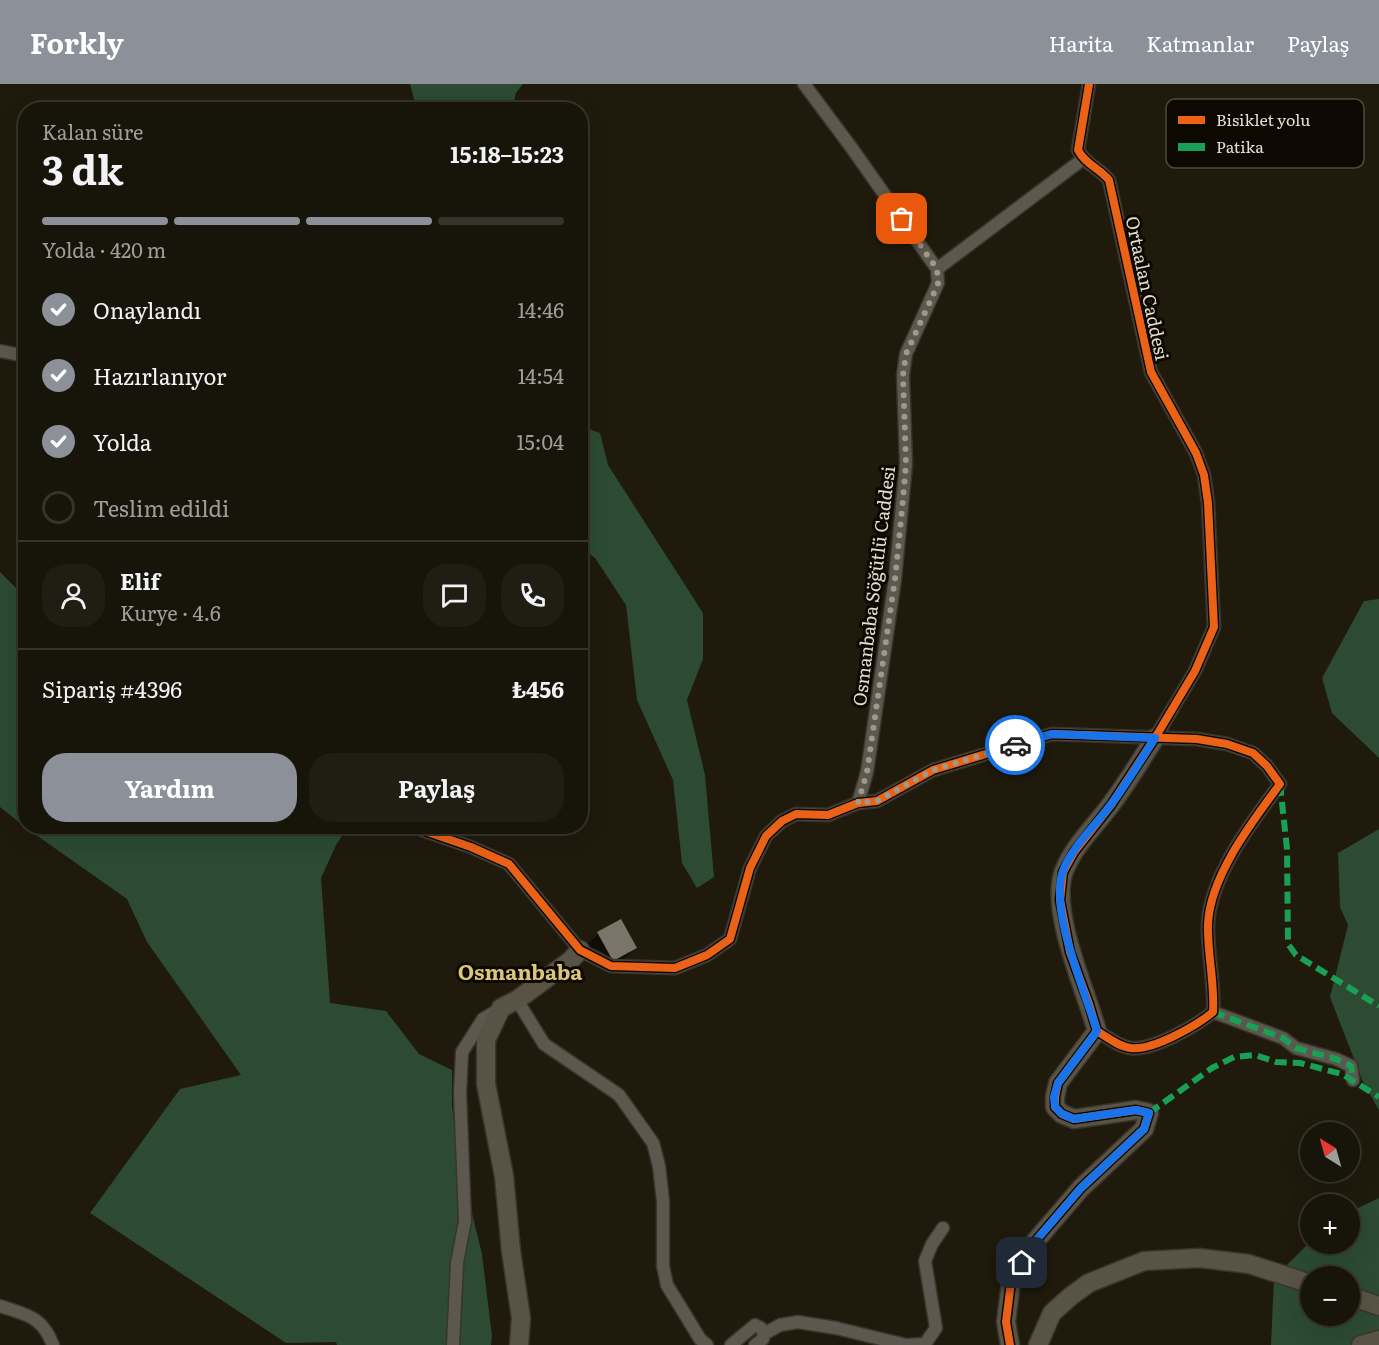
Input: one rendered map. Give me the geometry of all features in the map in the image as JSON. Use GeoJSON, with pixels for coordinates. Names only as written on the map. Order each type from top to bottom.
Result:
{"type":"FeatureCollection","features":[{"type":"Feature","properties":{"kind":"street"},"geometry":{"type":"LineString","coordinates":[[804,84],[937,269],[1083,159],[1078,150],[1089,84]]}},
{"type":"Feature","properties":{"kind":"street","name":"Ortaalan Caddesi"},"geometry":{"type":"LineString","coordinates":[[1083,159],[1102,172],[1108,180],[1151,372],[1196,453],[1208,503],[1214,627],[1196,671],[1155,738]]}},
{"type":"Feature","properties":{"kind":"street","name":"Osmanbaba Söğütlü Caddesi"},"geometry":{"type":"LineString","coordinates":[[858,803],[869,760],[895,579],[906,464],[903,375],[906,354],[938,284],[937,269]]}},
{"type":"Feature","properties":{"kind":"street"},"geometry":{"type":"LineString","coordinates":[[0,351],[18,354]]}},
{"type":"Feature","properties":{"kind":"street"},"geometry":{"type":"LineString","coordinates":[[433,834],[471,847],[509,864],[580,950],[611,966],[675,968],[707,955],[730,939],[750,867],[766,836],[782,821],[796,814],[828,815],[858,803],[877,801],[933,770],[1052,734],[1197,739],[1227,744],[1253,753],[1268,766],[1280,784],[1229,860],[1213,900],[1208,930],[1213,1012]]}},
{"type":"Feature","properties":{"kind":"street"},"geometry":{"type":"LineString","coordinates":[[1155,738],[1111,806],[1074,852],[1063,872],[1060,900],[1070,952],[1097,1031],[1129,1048],[1147,1047],[1213,1012]]}},
{"type":"Feature","properties":{"kind":"street"},"geometry":{"type":"LineString","coordinates":[[453,1345],[457,1263],[465,1221],[460,1093],[462,1052],[483,1019],[509,1004],[570,961],[580,950]]}},
{"type":"Feature","properties":{"kind":"street"},"geometry":{"type":"LineString","coordinates":[[509,1004],[486,1040],[486,1084],[504,1176],[511,1251],[521,1318],[519,1345]]}},
{"type":"Feature","properties":{"kind":"street"},"geometry":{"type":"LineString","coordinates":[[509,1004],[544,1044],[619,1095],[653,1143],[659,1166],[663,1201],[663,1266],[667,1286],[700,1339],[707,1345]]}},
{"type":"Feature","properties":{"kind":"street"},"geometry":{"type":"LineString","coordinates":[[1213,1012],[1282,1038],[1296,1048],[1336,1059],[1351,1066],[1353,1080]]}},
{"type":"Feature","properties":{"kind":"street"},"geometry":{"type":"LineString","coordinates":[[1010,1345],[1006,1322],[1011,1282],[1033,1244],[1081,1188],[1144,1129],[1149,1113],[1136,1110],[1074,1119],[1062,1114],[1055,1107],[1054,1097],[1058,1083],[1097,1031]]}},
{"type":"Feature","properties":{"kind":"street"},"geometry":{"type":"LineString","coordinates":[[755,1345],[763,1339],[764,1334],[780,1325],[798,1322],[836,1328],[906,1345],[926,1344],[936,1328],[925,1262],[943,1228]]}},
{"type":"Feature","properties":{"kind":"street"},"geometry":{"type":"LineString","coordinates":[[1038,1345],[1052,1313],[1071,1296],[1089,1282],[1144,1261],[1199,1258],[1249,1264],[1300,1280]]}},
{"type":"Feature","properties":{"kind":"street"},"geometry":{"type":"LineString","coordinates":[[1360,1299],[1379,1306]]}},
{"type":"Feature","properties":{"kind":"street"},"geometry":{"type":"LineString","coordinates":[[0,1306],[15,1310],[41,1323],[53,1345]]}},
{"type":"Feature","properties":{"kind":"street"},"geometry":{"type":"LineString","coordinates":[[731,1345],[755,1325],[761,1328],[764,1334]]}},
{"type":"Feature","properties":{"kind":"street"},"geometry":{"type":"LineString","coordinates":[[1361,1345],[1379,1340]]}},
{"type":"Feature","properties":{"kind":"green space"},"geometry":{"type":"Polygon","coordinates":[[[410,84],[523,84],[516,93],[514,102],[415,102],[410,84]]]}},
{"type":"Feature","properties":{"kind":"green space"},"geometry":{"type":"Polygon","coordinates":[[[588,429],[600,433],[608,465],[703,613],[703,659],[687,700],[705,775],[714,877],[697,888],[682,863],[673,780],[637,700],[626,605],[595,558],[588,553],[588,429]]]}},
{"type":"Feature","properties":{"kind":"green space"},"geometry":{"type":"Polygon","coordinates":[[[0,572],[18,590],[18,821],[0,807],[0,572]]]}},
{"type":"Feature","properties":{"kind":"green space"},"geometry":{"type":"Polygon","coordinates":[[[1379,599],[1379,758],[1332,713],[1322,678],[1364,601],[1379,599]]]}},
{"type":"Feature","properties":{"kind":"green space"},"geometry":{"type":"Polygon","coordinates":[[[1379,829],[1379,1110],[1363,1082],[1330,997],[1348,925],[1340,907],[1338,853],[1379,829]]]}},
{"type":"Feature","properties":{"kind":"green space"},"geometry":{"type":"Polygon","coordinates":[[[35,834],[343,834],[321,878],[330,1003],[386,1011],[419,1054],[452,1070],[452,1106],[461,1169],[482,1254],[492,1336],[491,1345],[286,1343],[90,1213],[180,1089],[241,1075],[147,942],[127,899],[35,834]]]}},
{"type":"Feature","properties":{"kind":"green space"},"geometry":{"type":"Polygon","coordinates":[[[1379,1198],[1379,1345],[1271,1345],[1274,1278],[1300,1252],[1300,1254],[1360,1254],[1360,1207],[1379,1198]]]}},
{"type":"Feature","properties":{"kind":"building"},"geometry":{"type":"Polygon","coordinates":[[[621,919],[637,948],[613,961],[597,932],[621,919]]]}},
{"type":"Feature","properties":{"kind":"marked path"},"geometry":{"type":"LineString","coordinates":[[1280,784],[1287,849],[1288,944],[1296,955],[1379,1006]]}},
{"type":"Feature","properties":{"kind":"marked path"},"geometry":{"type":"LineString","coordinates":[[1213,1012],[1283,1038],[1296,1048],[1336,1059],[1351,1066],[1353,1080]]}},
{"type":"Feature","properties":{"kind":"marked path"},"geometry":{"type":"LineString","coordinates":[[1149,1113],[1212,1068],[1234,1057],[1255,1055],[1276,1062],[1300,1063],[1342,1074],[1379,1097]]}},
{"type":"Feature","properties":{"kind":"cycle path"},"geometry":{"type":"LineString","coordinates":[[1010,1345],[1006,1322],[1011,1282],[1033,1244],[1081,1188],[1144,1129],[1149,1113],[1136,1110],[1074,1119],[1062,1114],[1055,1107],[1058,1083],[1097,1031],[1070,952],[1060,900],[1063,872],[1074,852],[1111,805],[1155,738],[1195,671],[1214,627],[1208,503],[1204,475],[1196,453],[1151,372],[1109,180],[1084,159],[1078,150],[1089,84]]}},
{"type":"Feature","properties":{"kind":"cycle path"},"geometry":{"type":"LineString","coordinates":[[433,834],[471,847],[509,864],[580,950],[611,966],[675,968],[707,955],[730,939],[750,868],[766,836],[782,821],[796,814],[828,815],[858,803],[877,801],[933,770],[1052,734],[1197,739],[1227,744],[1253,753],[1267,766],[1280,784],[1234,850],[1216,887],[1208,924],[1213,1012],[1162,1042],[1140,1048],[1122,1046],[1097,1031]]}},
{"type":"Feature","properties":{"kind":"way so far"},"geometry":{"type":"LineString","coordinates":[[902,219],[937,269],[938,284],[906,354],[903,375],[906,464],[895,579],[873,737],[867,772],[858,803],[877,801],[933,770],[1015,745]]}},
{"type":"Feature","properties":{"kind":"district","name":"Osmanbaba"},"geometry":{"type":"Point","coordinates":[520,970]}},
{"type":"Feature","properties":{"kind":"route"},"geometry":{"type":"LineString","coordinates":[[1015,745],[1052,734],[1155,738],[1111,806],[1074,852],[1063,872],[1060,900],[1070,952],[1097,1031],[1058,1083],[1054,1097],[1055,1107],[1062,1114],[1074,1119],[1136,1110],[1149,1113],[1144,1129],[1081,1188],[1033,1244],[1022,1263]]}}]}
